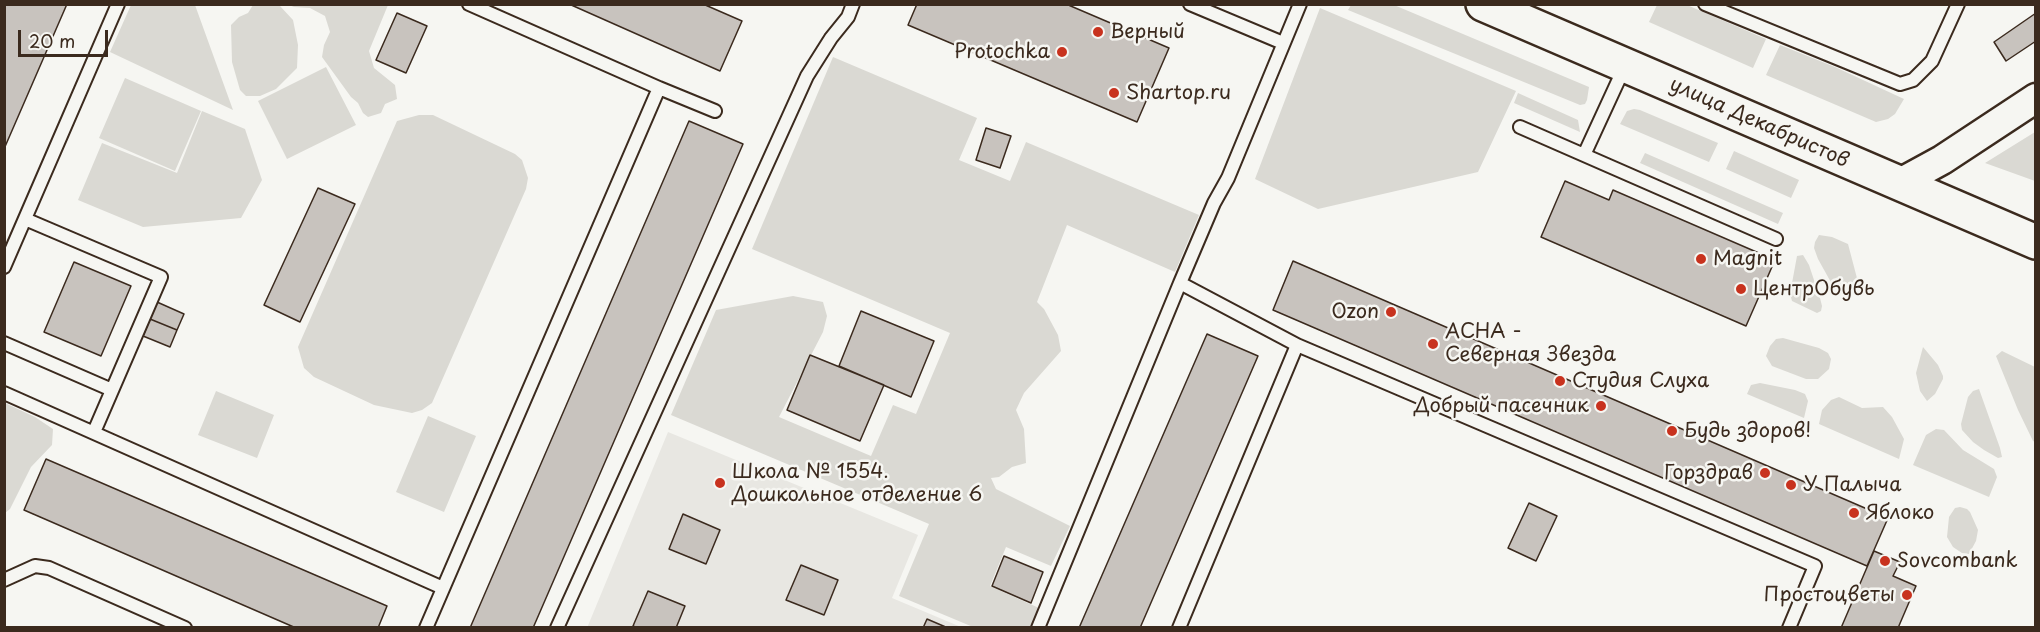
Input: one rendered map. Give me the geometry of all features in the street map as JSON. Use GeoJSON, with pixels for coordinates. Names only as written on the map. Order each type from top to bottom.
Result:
{"type":"FeatureCollection","features":[{"type":"Feature","properties":{"kind":"main road","name":"улица Декабристов"},"geometry":{"type":"LineString","coordinates":[[1483,4],[2036,242]]}},
{"type":"Feature","properties":{"kind":"street"},"geometry":{"type":"LineString","coordinates":[[1898,184],[1941,160],[2036,98]]}},
{"type":"Feature","properties":{"kind":"lane"},"geometry":{"type":"LineString","coordinates":[[4,267],[118,4]]}},
{"type":"Feature","properties":{"kind":"lane"},"geometry":{"type":"LineString","coordinates":[[469,4],[716,111]]}},
{"type":"Feature","properties":{"kind":"lane"},"geometry":{"type":"LineString","coordinates":[[557,627],[807,76],[831,38],[848,17],[853,4]]}},
{"type":"Feature","properties":{"kind":"lane"},"geometry":{"type":"LineString","coordinates":[[1190,4],[1282,43]]}},
{"type":"Feature","properties":{"kind":"lane"},"geometry":{"type":"LineString","coordinates":[[1038,627],[1180,283],[1214,203],[1228,178],[1300,4]]}},
{"type":"Feature","properties":{"kind":"lane"},"geometry":{"type":"LineString","coordinates":[[1705,4],[1900,84],[1913,80],[1932,61],[1958,4]]}},
{"type":"Feature","properties":{"kind":"lane"},"geometry":{"type":"LineString","coordinates":[[1584,155],[1626,65]]}},
{"type":"Feature","properties":{"kind":"lane"},"geometry":{"type":"LineString","coordinates":[[426,627],[659,88]]}},
{"type":"Feature","properties":{"kind":"lane"},"geometry":{"type":"LineString","coordinates":[[1520,127],[1776,238]]}},
{"type":"Feature","properties":{"kind":"lane"},"geometry":{"type":"LineString","coordinates":[[25,219],[161,277],[94,432]]}},
{"type":"Feature","properties":{"kind":"lane"},"geometry":{"type":"LineString","coordinates":[[1180,283],[1297,345],[1815,566],[1789,627]]}},
{"type":"Feature","properties":{"kind":"lane"},"geometry":{"type":"LineString","coordinates":[[4,343],[112,390]]}},
{"type":"Feature","properties":{"kind":"lane"},"geometry":{"type":"LineString","coordinates":[[1179,627],[1297,345]]}},
{"type":"Feature","properties":{"kind":"lane"},"geometry":{"type":"LineString","coordinates":[[4,393],[443,588]]}},
{"type":"Feature","properties":{"kind":"lane"},"geometry":{"type":"LineString","coordinates":[[4,580],[35,566],[49,568],[185,627]]}},
{"type":"Feature","properties":{"kind":"shaded area"},"geometry":{"type":"Polygon","coordinates":[[[131,5],[195,5],[233,110],[110,52],[131,5]]]}},
{"type":"Feature","properties":{"kind":"shaded area"},"geometry":{"type":"Polygon","coordinates":[[[253,5],[280,6],[293,20],[298,45],[297,68],[276,89],[260,96],[246,96],[240,90],[232,62],[231,25],[239,17],[248,13],[253,5]]]}},
{"type":"Feature","properties":{"kind":"shaded area"},"geometry":{"type":"Polygon","coordinates":[[[289,5],[388,5],[369,51],[374,68],[395,85],[397,99],[385,104],[381,113],[368,117],[363,113],[358,103],[351,97],[322,57],[330,32],[325,16],[310,8],[289,5]]]}},
{"type":"Feature","properties":{"kind":"shaded area"},"geometry":{"type":"Polygon","coordinates":[[[1351,5],[1394,5],[1589,87],[1587,100],[1585,104],[1580,105],[1348,10],[1351,5]]]}},
{"type":"Feature","properties":{"kind":"shaded area"},"geometry":{"type":"Polygon","coordinates":[[[1657,5],[1687,5],[1766,39],[1753,68],[1649,22],[1657,5]]]}},
{"type":"Feature","properties":{"kind":"shaded area"},"geometry":{"type":"Polygon","coordinates":[[[1320,8],[1516,91],[1478,172],[1318,209],[1255,179],[1320,8]]]}},
{"type":"Feature","properties":{"kind":"shaded area"},"geometry":{"type":"Polygon","coordinates":[[[1780,45],[1904,99],[1895,114],[1888,119],[1876,122],[1766,75],[1780,45]]]}},
{"type":"Feature","properties":{"kind":"shaded area"},"geometry":{"type":"Polygon","coordinates":[[[833,57],[977,118],[959,160],[1010,181],[1026,142],[1199,215],[1175,272],[1067,225],[1037,302],[1044,309],[1058,335],[1061,351],[1024,393],[1016,410],[1024,429],[1026,463],[1012,467],[999,477],[991,478],[996,489],[1070,526],[1051,566],[1006,547],[990,586],[1039,608],[1031,627],[973,627],[899,596],[929,524],[671,415],[716,310],[793,296],[823,302],[827,316],[823,332],[779,417],[871,456],[893,405],[916,414],[950,333],[752,249],[833,57]]]}},
{"type":"Feature","properties":{"kind":"shaded area"},"geometry":{"type":"Polygon","coordinates":[[[326,67],[356,125],[287,159],[258,101],[326,67]]]}},
{"type":"Feature","properties":{"kind":"shaded area"},"geometry":{"type":"Polygon","coordinates":[[[125,78],[201,111],[175,171],[99,138],[125,78]]]}},
{"type":"Feature","properties":{"kind":"shaded area"},"geometry":{"type":"Polygon","coordinates":[[[1518,93],[1578,120],[1580,132],[1514,103],[1518,93]]]}},
{"type":"Feature","properties":{"kind":"shaded area"},"geometry":{"type":"Polygon","coordinates":[[[1634,109],[1718,143],[1709,162],[1620,124],[1627,111],[1634,109]]]}},
{"type":"Feature","properties":{"kind":"shaded area"},"geometry":{"type":"Polygon","coordinates":[[[202,111],[245,129],[262,180],[241,218],[143,227],[78,200],[102,143],[177,173],[202,111]]]}},
{"type":"Feature","properties":{"kind":"shaded area"},"geometry":{"type":"Polygon","coordinates":[[[419,115],[433,115],[515,154],[522,160],[528,178],[526,189],[432,403],[412,413],[374,405],[314,377],[304,368],[298,347],[397,121],[419,115]]]}},
{"type":"Feature","properties":{"kind":"shaded area"},"geometry":{"type":"Polygon","coordinates":[[[2035,132],[2035,181],[1985,163],[2035,132]]]}},
{"type":"Feature","properties":{"kind":"shaded area"},"geometry":{"type":"Polygon","coordinates":[[[1734,151],[1799,180],[1791,198],[1726,169],[1734,151]]]}},
{"type":"Feature","properties":{"kind":"shaded area"},"geometry":{"type":"Polygon","coordinates":[[[1645,153],[1783,213],[1778,224],[1640,163],[1645,153]]]}},
{"type":"Feature","properties":{"kind":"shaded area"},"geometry":{"type":"Polygon","coordinates":[[[1819,235],[1832,237],[1848,244],[1858,282],[1833,286],[1814,248],[1819,235]]]}},
{"type":"Feature","properties":{"kind":"shaded area"},"geometry":{"type":"Polygon","coordinates":[[[1803,255],[1809,265],[1822,306],[1821,311],[1817,313],[1792,301],[1790,294],[1797,256],[1803,255]]]}},
{"type":"Feature","properties":{"kind":"shaded area"},"geometry":{"type":"Polygon","coordinates":[[[1783,338],[1819,348],[1828,353],[1831,359],[1829,369],[1818,379],[1806,379],[1772,366],[1766,356],[1776,339],[1783,338]]]}},
{"type":"Feature","properties":{"kind":"shaded area"},"geometry":{"type":"Polygon","coordinates":[[[1923,347],[1938,365],[1943,376],[1935,394],[1927,401],[1920,391],[1916,373],[1923,347]]]}},
{"type":"Feature","properties":{"kind":"shaded area"},"geometry":{"type":"Polygon","coordinates":[[[2002,351],[2035,367],[2035,442],[2018,410],[1996,356],[2002,351]]]}},
{"type":"Feature","properties":{"kind":"shaded area"},"geometry":{"type":"Polygon","coordinates":[[[1760,383],[1805,394],[1808,401],[1804,418],[1747,394],[1751,385],[1760,383]]]}},
{"type":"Feature","properties":{"kind":"shaded area"},"geometry":{"type":"Polygon","coordinates":[[[1979,389],[2002,457],[1998,458],[1984,450],[1962,430],[1961,424],[1968,397],[1973,391],[1979,389]]]}},
{"type":"Feature","properties":{"kind":"shaded area"},"geometry":{"type":"Polygon","coordinates":[[[216,391],[274,415],[257,458],[198,435],[216,391]]]}},
{"type":"Feature","properties":{"kind":"shaded area"},"geometry":{"type":"Polygon","coordinates":[[[1839,397],[1862,408],[1883,407],[1892,417],[1904,439],[1899,459],[1819,424],[1822,410],[1831,400],[1839,397]]]}},
{"type":"Feature","properties":{"kind":"shaded area"},"geometry":{"type":"Polygon","coordinates":[[[5,403],[35,417],[53,429],[52,445],[31,467],[10,509],[5,513],[5,403]]]}},
{"type":"Feature","properties":{"kind":"shaded area"},"geometry":{"type":"Polygon","coordinates":[[[428,416],[476,436],[444,512],[396,492],[428,416]]]}},
{"type":"Feature","properties":{"kind":"shaded area"},"geometry":{"type":"Polygon","coordinates":[[[1936,429],[1944,430],[1963,450],[1994,469],[1997,477],[1989,497],[1913,465],[1926,435],[1936,429]]]}},
{"type":"Feature","properties":{"kind":"shaded area","name":"Школа № 1554. Дошкольное отделение 6"},"geometry":{"type":"Polygon","coordinates":[[[668,432],[918,535],[892,598],[961,627],[587,628],[668,432]]]}},
{"type":"Feature","properties":{"kind":"shaded area"},"geometry":{"type":"Polygon","coordinates":[[[1960,507],[1970,512],[1978,530],[1976,541],[1969,554],[1962,553],[1953,547],[1947,537],[1949,517],[1955,508],[1960,507]]]}},
{"type":"Feature","properties":{"kind":"building"},"geometry":{"type":"Polygon","coordinates":[[[5,4],[67,4],[4,149],[4,6],[5,4]]]}},
{"type":"Feature","properties":{"kind":"building"},"geometry":{"type":"Polygon","coordinates":[[[569,4],[703,4],[742,21],[720,71],[569,4]]]}},
{"type":"Feature","properties":{"kind":"building"},"geometry":{"type":"Polygon","coordinates":[[[917,4],[1066,4],[1169,48],[1137,122],[908,25],[917,4]]]}},
{"type":"Feature","properties":{"kind":"building"},"geometry":{"type":"Polygon","coordinates":[[[397,13],[427,26],[406,73],[376,60],[397,13]]]}},
{"type":"Feature","properties":{"kind":"building"},"geometry":{"type":"Polygon","coordinates":[[[2036,13],[2036,41],[2006,61],[1994,42],[2036,13]]]}},
{"type":"Feature","properties":{"kind":"building"},"geometry":{"type":"Polygon","coordinates":[[[689,121],[743,144],[533,628],[470,628],[689,121]]]}},
{"type":"Feature","properties":{"kind":"building"},"geometry":{"type":"Polygon","coordinates":[[[986,128],[1011,136],[1000,168],[976,160],[986,128]]]}},
{"type":"Feature","properties":{"kind":"building"},"geometry":{"type":"Polygon","coordinates":[[[1565,181],[1609,200],[1613,190],[1775,260],[1746,326],[1541,237],[1565,181]]]}},
{"type":"Feature","properties":{"kind":"building"},"geometry":{"type":"Polygon","coordinates":[[[318,188],[355,204],[300,322],[264,305],[318,188]]]}},
{"type":"Feature","properties":{"kind":"building"},"geometry":{"type":"Polygon","coordinates":[[[1293,261],[1888,518],[1867,566],[1273,310],[1293,261]]]}},
{"type":"Feature","properties":{"kind":"building"},"geometry":{"type":"Polygon","coordinates":[[[74,262],[131,286],[101,356],[44,332],[74,262]]]}},
{"type":"Feature","properties":{"kind":"building"},"geometry":{"type":"Polygon","coordinates":[[[157,302],[184,314],[177,330],[150,319],[157,302]]]}},
{"type":"Feature","properties":{"kind":"building"},"geometry":{"type":"Polygon","coordinates":[[[861,311],[934,341],[911,397],[839,366],[861,311]]]}},
{"type":"Feature","properties":{"kind":"building"},"geometry":{"type":"Polygon","coordinates":[[[150,319],[177,330],[170,347],[143,336],[150,319]]]}},
{"type":"Feature","properties":{"kind":"building"},"geometry":{"type":"Polygon","coordinates":[[[1207,334],[1258,356],[1140,628],[1079,628],[1207,334]]]}},
{"type":"Feature","properties":{"kind":"building"},"geometry":{"type":"Polygon","coordinates":[[[810,355],[884,385],[860,441],[787,410],[810,355]]]}},
{"type":"Feature","properties":{"kind":"building"},"geometry":{"type":"Polygon","coordinates":[[[46,459],[387,606],[378,628],[296,628],[24,510],[46,459]]]}},
{"type":"Feature","properties":{"kind":"building"},"geometry":{"type":"Polygon","coordinates":[[[1529,503],[1557,516],[1536,561],[1508,548],[1529,503]]]}},
{"type":"Feature","properties":{"kind":"building"},"geometry":{"type":"Polygon","coordinates":[[[683,514],[720,530],[706,564],[669,549],[683,514]]]}},
{"type":"Feature","properties":{"kind":"building"},"geometry":{"type":"Polygon","coordinates":[[[1874,551],[1900,562],[1893,576],[1916,586],[1898,628],[1841,628],[1874,551]]]}},
{"type":"Feature","properties":{"kind":"building"},"geometry":{"type":"Polygon","coordinates":[[[1004,556],[1043,572],[1031,603],[992,586],[1004,556]]]}},
{"type":"Feature","properties":{"kind":"building"},"geometry":{"type":"Polygon","coordinates":[[[801,565],[838,580],[824,615],[786,600],[801,565]]]}},
{"type":"Feature","properties":{"kind":"building"},"geometry":{"type":"Polygon","coordinates":[[[648,591],[685,606],[676,628],[633,626],[648,591]]]}},
{"type":"Feature","properties":{"kind":"building"},"geometry":{"type":"Polygon","coordinates":[[[927,619],[948,628],[923,628],[927,619]]]}},
{"type":"Feature","properties":{"kind":"place","name":"Верный"},"geometry":{"type":"Point","coordinates":[1098,32]}},
{"type":"Feature","properties":{"kind":"place","name":"Protochka"},"geometry":{"type":"Point","coordinates":[1062,52]}},
{"type":"Feature","properties":{"kind":"place","name":"Shartop.ru"},"geometry":{"type":"Point","coordinates":[1114,93]}},
{"type":"Feature","properties":{"kind":"place","name":"Magnit"},"geometry":{"type":"Point","coordinates":[1701,259]}},
{"type":"Feature","properties":{"kind":"place","name":"ЦентрОбувь"},"geometry":{"type":"Point","coordinates":[1741,289]}},
{"type":"Feature","properties":{"kind":"place","name":"Ozon"},"geometry":{"type":"Point","coordinates":[1391,312]}},
{"type":"Feature","properties":{"kind":"place","name":"АСНА - Северная Звезда"},"geometry":{"type":"Point","coordinates":[1433,344]}},
{"type":"Feature","properties":{"kind":"place","name":"Студия Слуха"},"geometry":{"type":"Point","coordinates":[1560,381]}},
{"type":"Feature","properties":{"kind":"place","name":"Добрый пасечник"},"geometry":{"type":"Point","coordinates":[1601,406]}},
{"type":"Feature","properties":{"kind":"place","name":"Будь здоров!"},"geometry":{"type":"Point","coordinates":[1672,431]}},
{"type":"Feature","properties":{"kind":"place","name":"Горздрав"},"geometry":{"type":"Point","coordinates":[1765,473]}},
{"type":"Feature","properties":{"kind":"place","name":"Школа № 1554. Дошкольное отделение 6"},"geometry":{"type":"Point","coordinates":[720,483]}},
{"type":"Feature","properties":{"kind":"place","name":"У Палыча"},"geometry":{"type":"Point","coordinates":[1791,485]}},
{"type":"Feature","properties":{"kind":"place","name":"Яблоко"},"geometry":{"type":"Point","coordinates":[1854,513]}},
{"type":"Feature","properties":{"kind":"place","name":"Sovcombank"},"geometry":{"type":"Point","coordinates":[1885,561]}},
{"type":"Feature","properties":{"kind":"place","name":"Простоцветы"},"geometry":{"type":"Point","coordinates":[1907,595]}}]}
